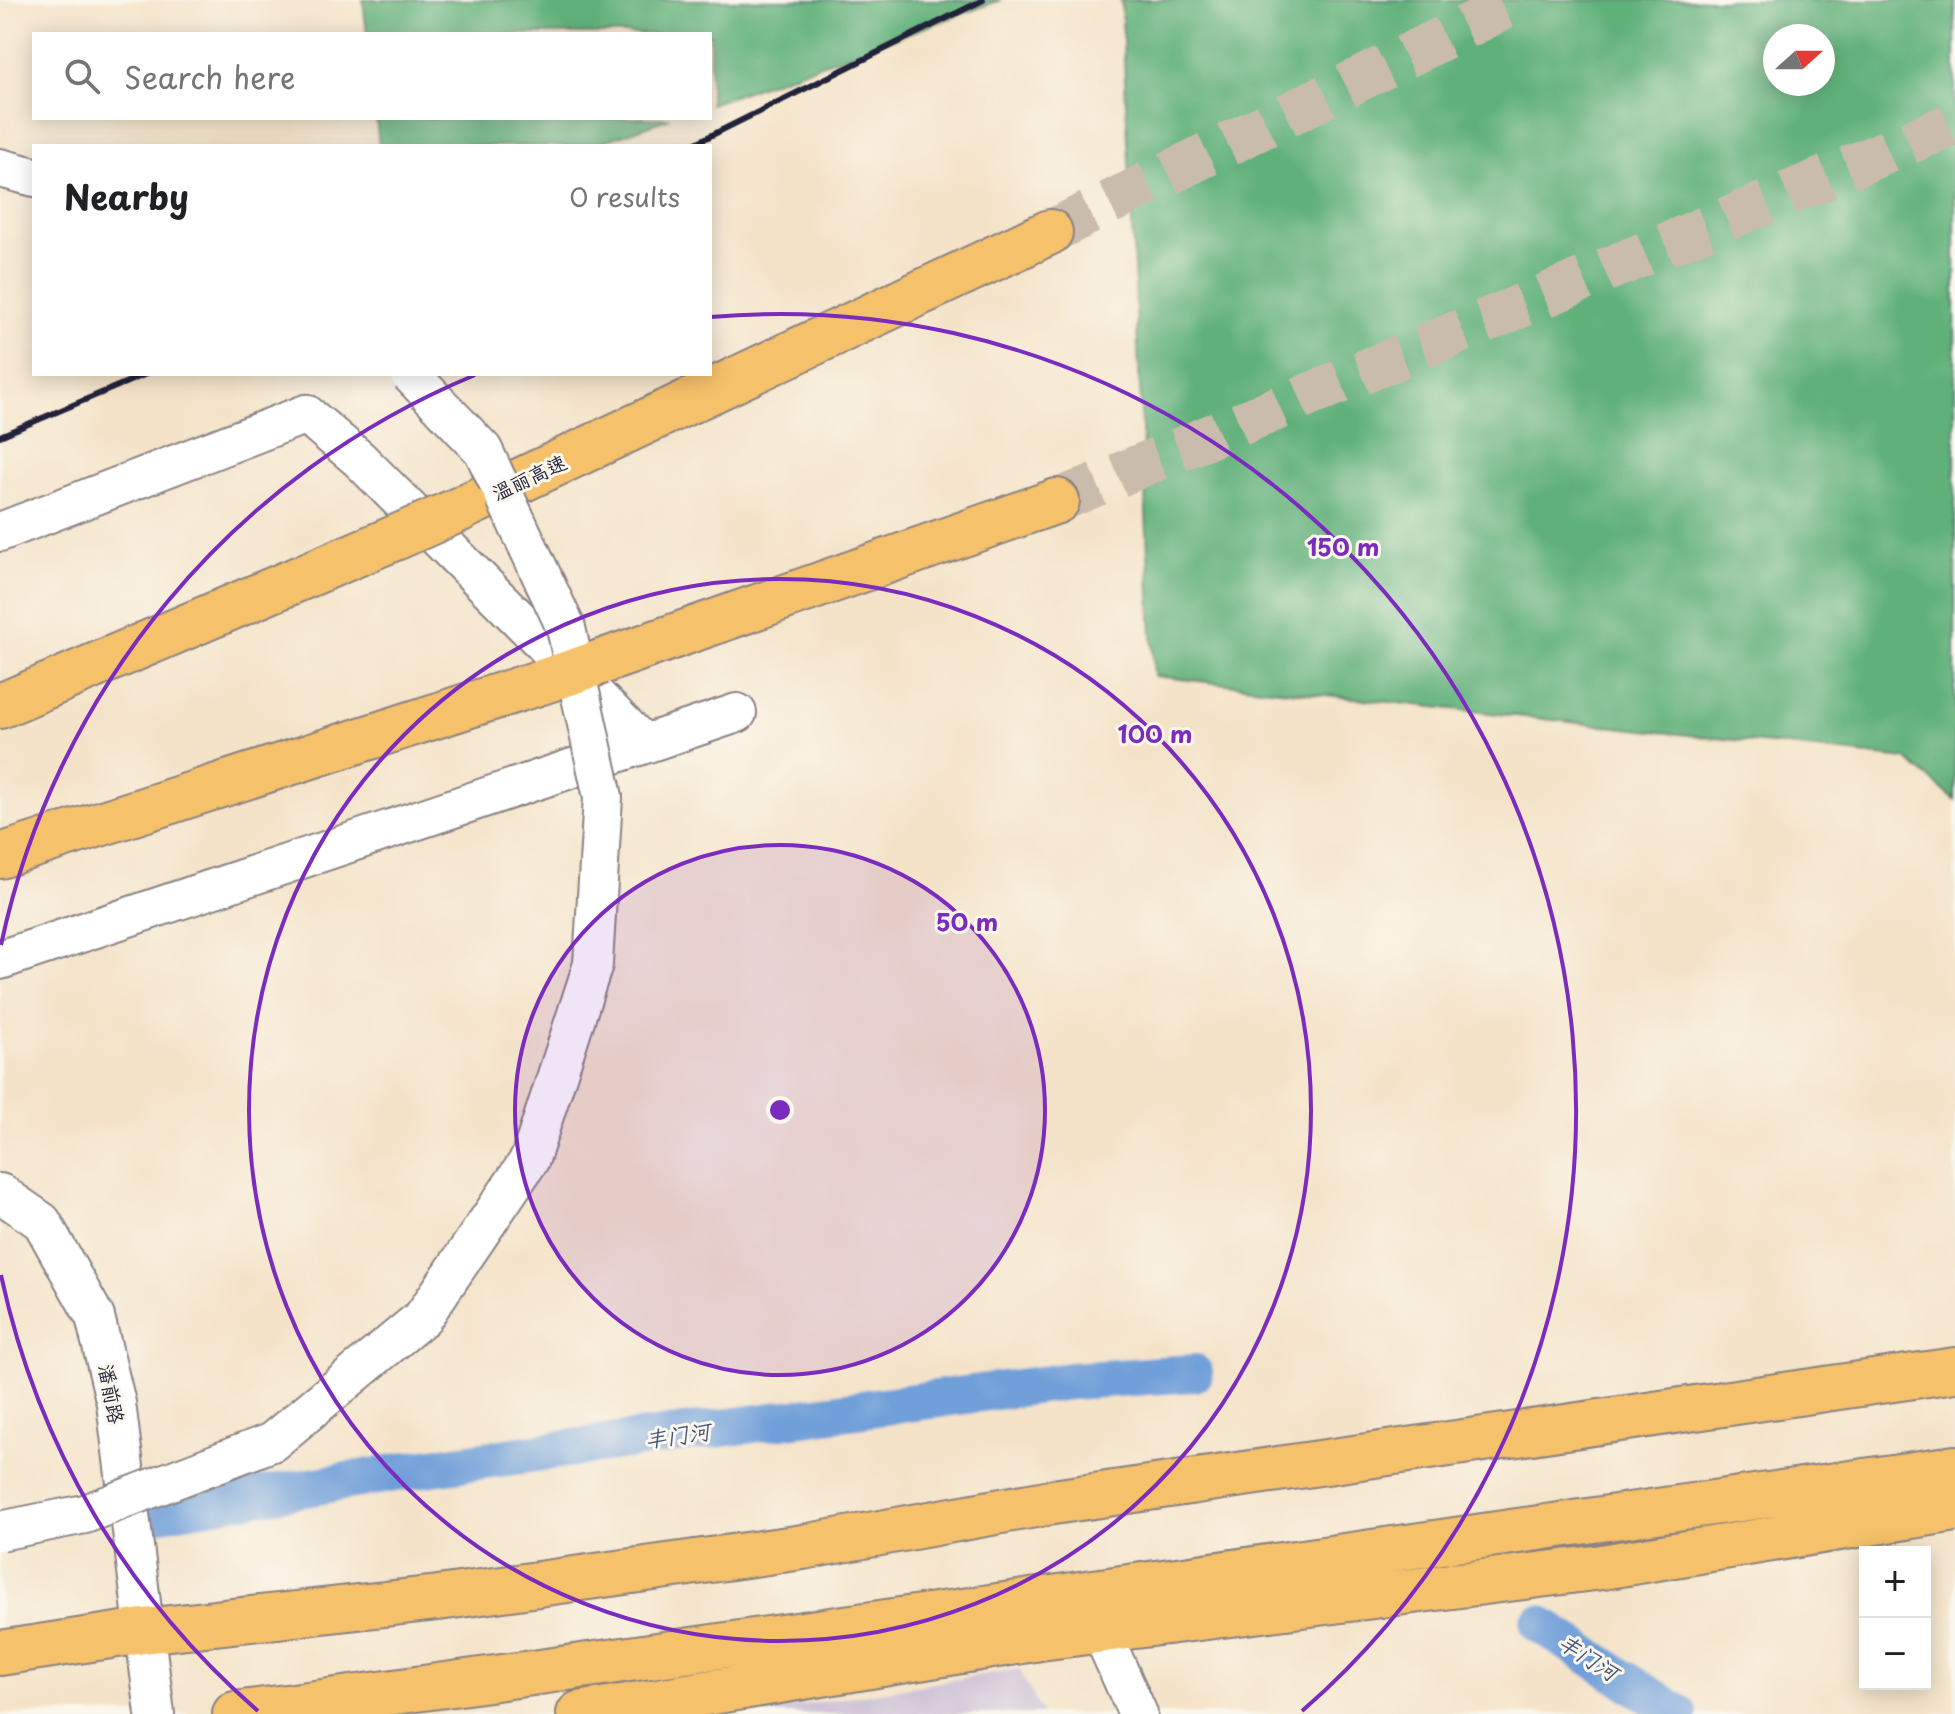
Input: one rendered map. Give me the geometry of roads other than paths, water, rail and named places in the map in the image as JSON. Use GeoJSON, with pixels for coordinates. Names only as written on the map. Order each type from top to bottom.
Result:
{"type":"FeatureCollection","features":[{"type":"Feature","properties":{"kind":"highway","name":"温丽高速"},"geometry":{"type":"LineString","coordinates":[[0,706],[465,507],[1050,232]]}},
{"type":"Feature","properties":{"kind":"highway"},"geometry":{"type":"LineString","coordinates":[[0,856],[560,676],[1057,501]]}},
{"type":"Feature","properties":{"kind":"highway"},"geometry":{"type":"LineString","coordinates":[[0,1653],[143,1631],[438,1598],[788,1549],[1046,1503],[1955,1370]]}},
{"type":"Feature","properties":{"kind":"highway"},"geometry":{"type":"LineString","coordinates":[[235,1714],[769,1641],[1027,1600],[1955,1468]]}},
{"type":"Feature","properties":{"kind":"highway"},"geometry":{"type":"LineString","coordinates":[[579,1714],[1101,1631],[1602,1567],[1955,1509]]}},
{"type":"Feature","properties":{"kind":"street"},"geometry":{"type":"LineString","coordinates":[[0,168],[32,176]]}},
{"type":"Feature","properties":{"kind":"street"},"geometry":{"type":"LineString","coordinates":[[0,1531],[85,1514],[272,1442],[423,1317],[530,1159],[593,964],[603,797],[566,628],[483,450],[412,376]]}},
{"type":"Feature","properties":{"kind":"street"},"geometry":{"type":"LineString","coordinates":[[0,532],[306,414],[359,459],[644,744]]}},
{"type":"Feature","properties":{"kind":"street"},"geometry":{"type":"LineString","coordinates":[[0,960],[737,713]]}},
{"type":"Feature","properties":{"kind":"street","name":"潘前路"},"geometry":{"type":"LineString","coordinates":[[0,1193],[42,1222],[95,1317],[116,1403],[155,1714]]}},
{"type":"Feature","properties":{"kind":"street"},"geometry":{"type":"LineString","coordinates":[[1101,1631],[1138,1714]]}},
{"type":"Feature","properties":{"kind":"waterway","name":"丰门河"},"geometry":{"type":"LineString","coordinates":[[161,1512],[425,1468],[1070,1381],[1194,1373]]}},
{"type":"Feature","properties":{"kind":"waterway","name":"丰门河"},"geometry":{"type":"LineString","coordinates":[[1539,1624],[1679,1714]]}},
{"type":"Feature","properties":{"kind":"tunnel"},"geometry":{"type":"LineString","coordinates":[[1050,232],[1520,0]]}},
{"type":"Feature","properties":{"kind":"tunnel"},"geometry":{"type":"LineString","coordinates":[[1057,501],[1955,123]]}},
{"type":"Feature","properties":{"kind":"railway"},"geometry":{"type":"LineString","coordinates":[[694,144],[983,0]]}},
{"type":"Feature","properties":{"kind":"railway"},"geometry":{"type":"LineString","coordinates":[[0,436],[141,376]]}}]}
